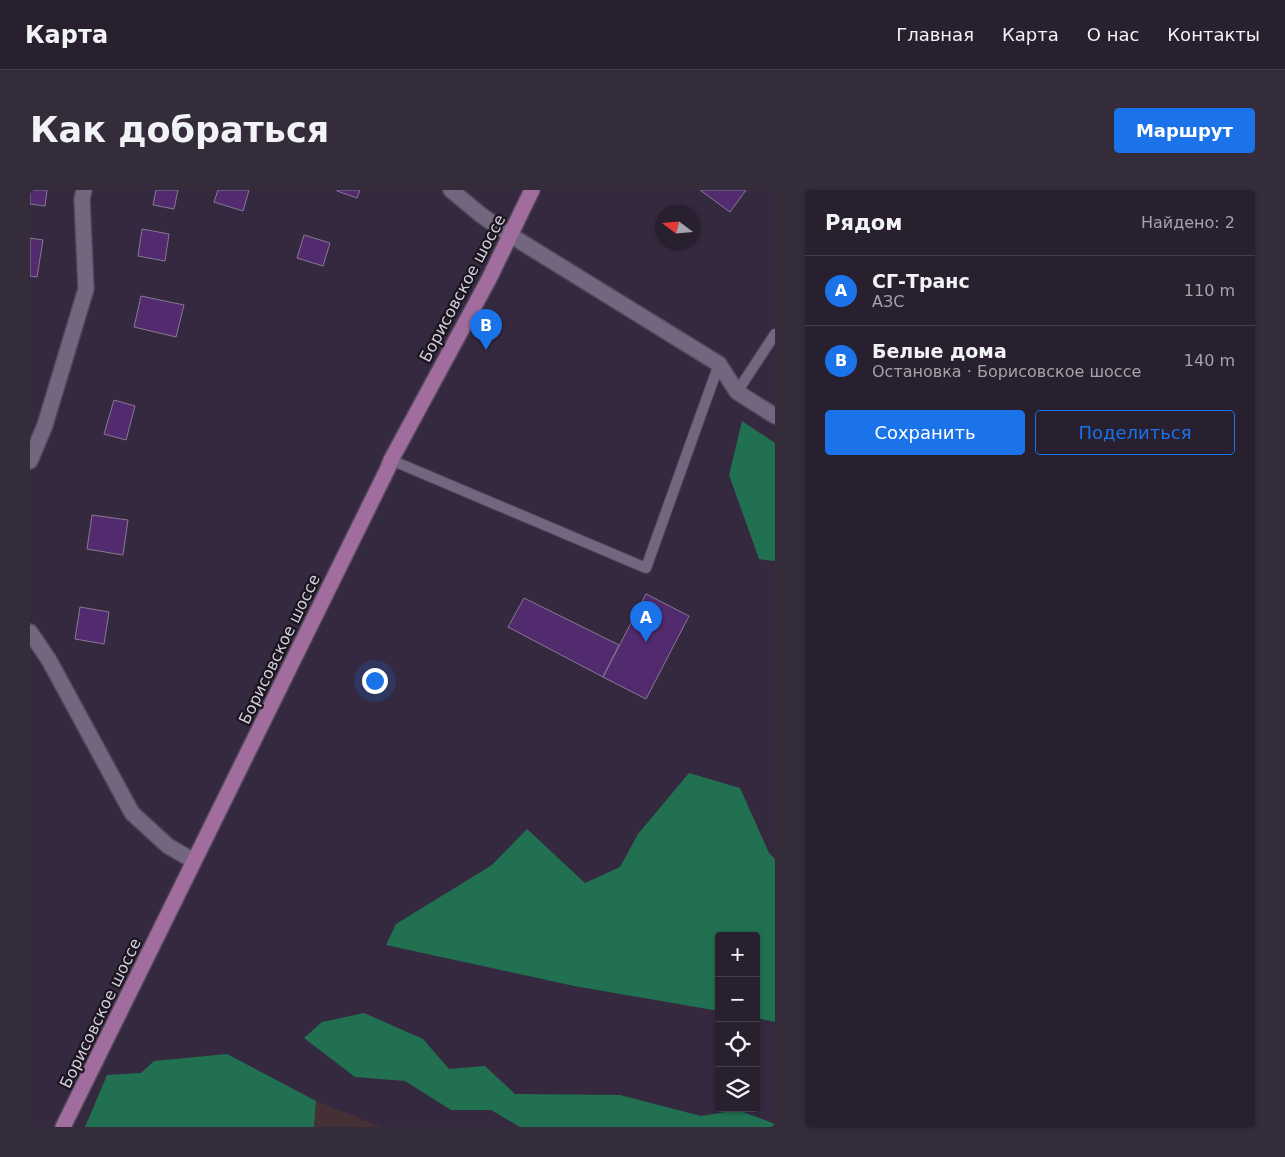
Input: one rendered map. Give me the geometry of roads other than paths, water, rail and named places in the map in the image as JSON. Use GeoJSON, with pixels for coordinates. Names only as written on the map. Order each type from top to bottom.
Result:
{"type":"FeatureCollection","features":[{"type":"Feature","properties":{"kind":"main road","name":"Борисовское шоссе"},"geometry":{"type":"LineString","coordinates":[[63,1127],[391,460],[489,278],[532,190]]}},
{"type":"Feature","properties":{"kind":"street"},"geometry":{"type":"LineString","coordinates":[[30,461],[44,425],[86,288],[82,199],[84,190]]}},
{"type":"Feature","properties":{"kind":"street"},"geometry":{"type":"LineString","coordinates":[[451,190],[481,215],[510,235],[719,364],[737,392],[775,416]]}},
{"type":"Feature","properties":{"kind":"street"},"geometry":{"type":"LineString","coordinates":[[30,632],[49,660],[132,812],[168,846],[194,861]]}},
{"type":"Feature","properties":{"kind":"lane"},"geometry":{"type":"LineString","coordinates":[[737,392],[775,334]]}},
{"type":"Feature","properties":{"kind":"lane"},"geometry":{"type":"LineString","coordinates":[[391,460],[646,568],[719,364]]}},
{"type":"Feature","properties":{"kind":"place","name":"Белые дома"},"geometry":{"type":"Point","coordinates":[486,350]}},
{"type":"Feature","properties":{"kind":"place","name":"СГ-Транс"},"geometry":{"type":"Point","coordinates":[646,642]}}]}
